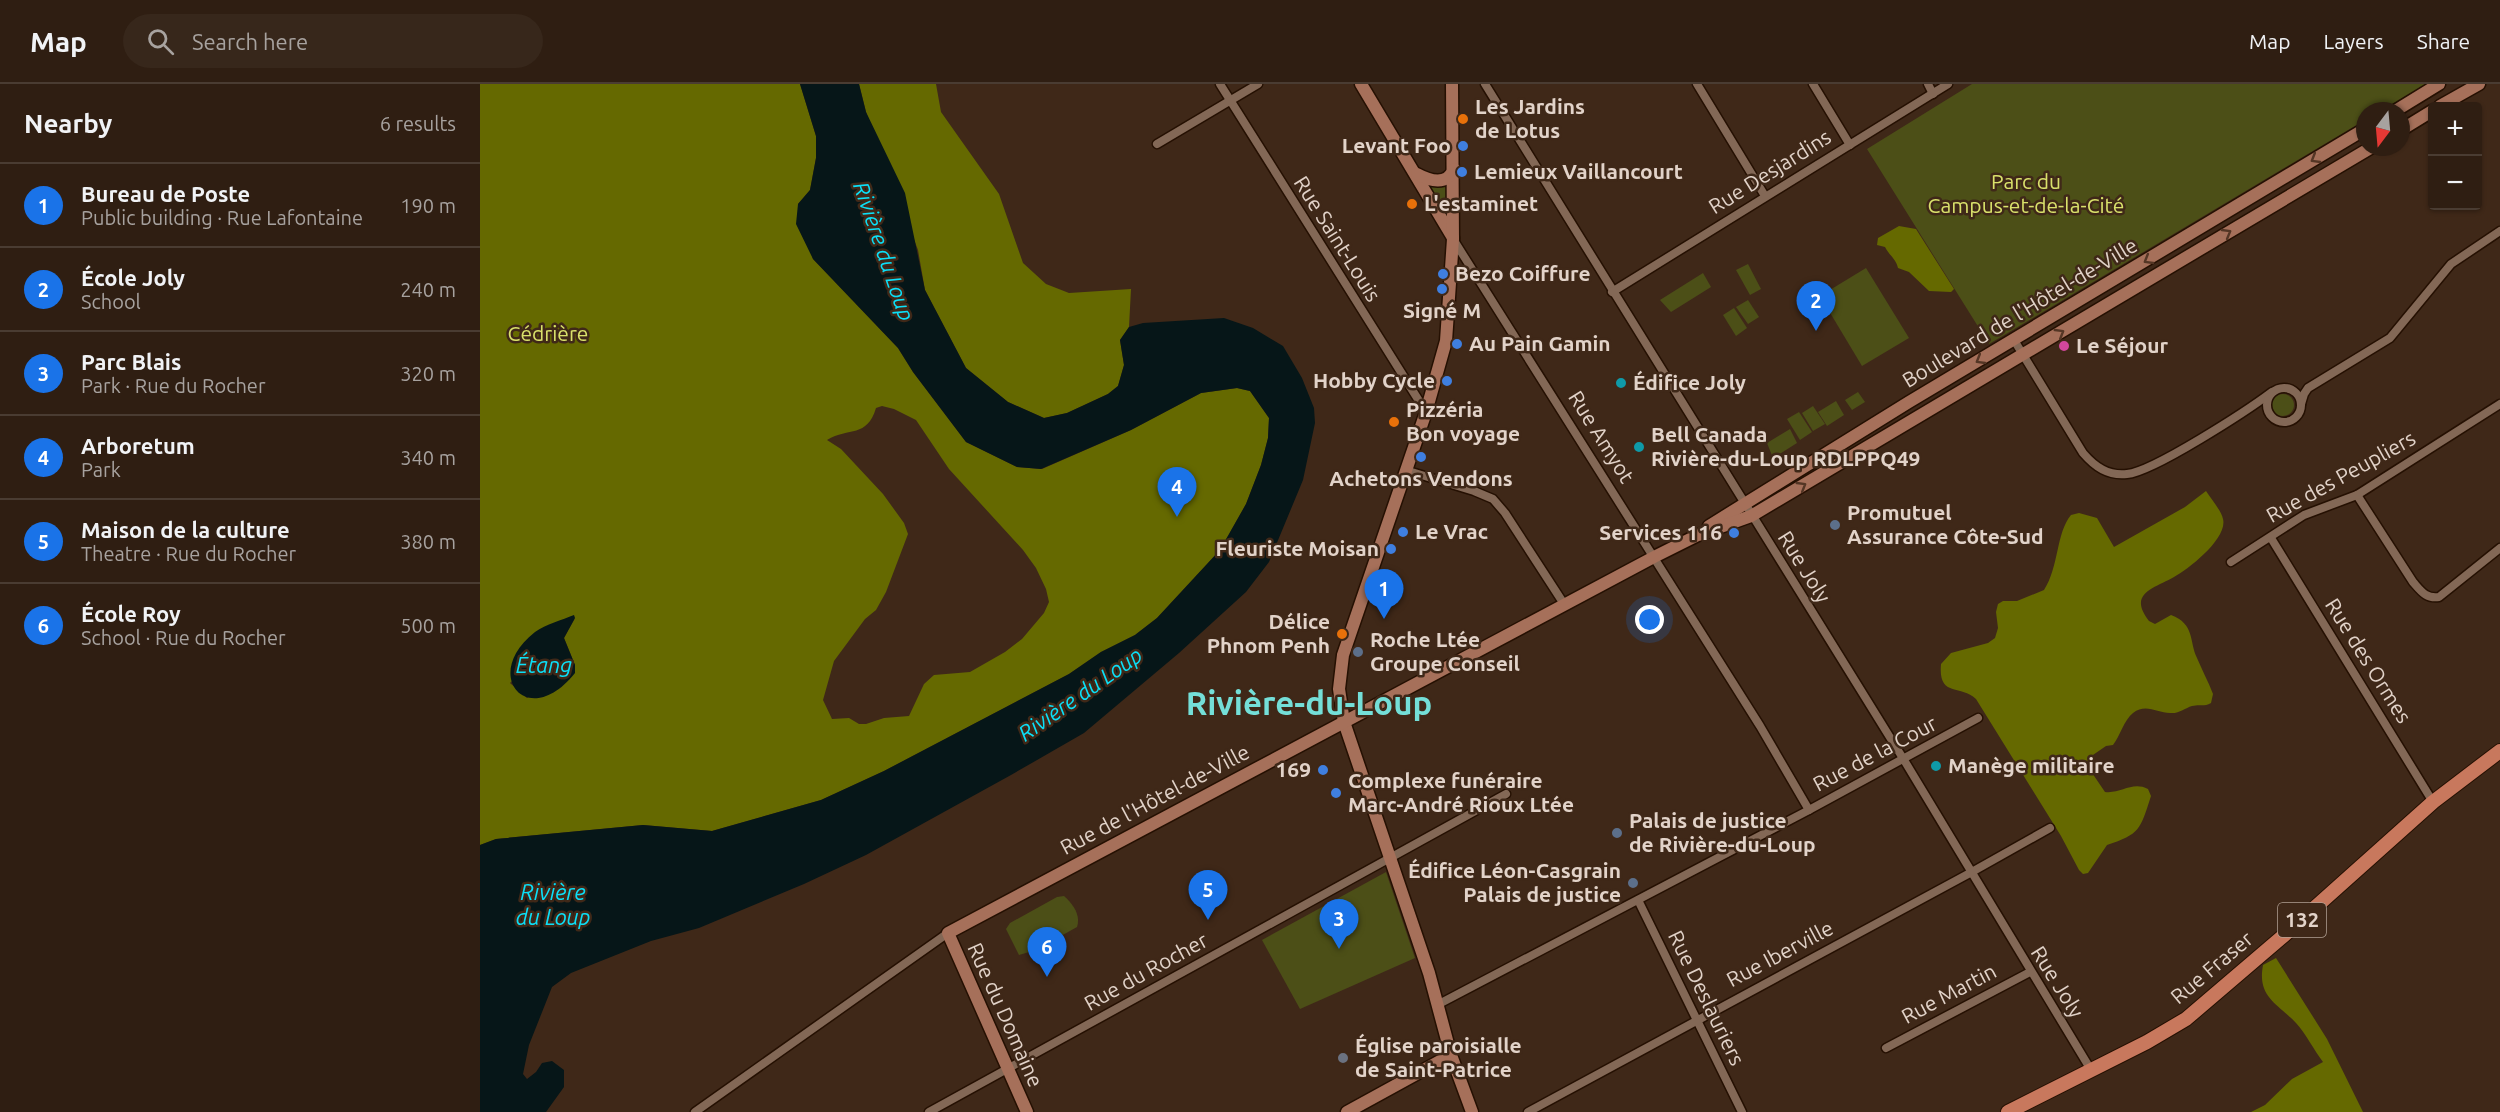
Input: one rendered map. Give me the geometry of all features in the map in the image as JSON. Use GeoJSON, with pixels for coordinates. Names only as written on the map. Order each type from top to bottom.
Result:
{"type":"FeatureCollection","features":[{"type":"Feature","properties":{"kind":"main road","name":"Rue Amyot"},"geometry":{"type":"LineString","coordinates":[[1361,84],[1416,173],[1453,239]]}},
{"type":"Feature","properties":{"kind":"main road"},"geometry":{"type":"LineString","coordinates":[[1452,84],[1453,239],[1446,340],[1426,412],[1343,655],[1339,689],[1344,723],[1429,973],[1451,1055],[1472,1112]]}},
{"type":"Feature","properties":{"kind":"main road"},"geometry":{"type":"LineString","coordinates":[[2410,102],[2439,84]]}},
{"type":"Feature","properties":{"kind":"main road"},"geometry":{"type":"LineString","coordinates":[[2447,102],[2479,84]]}},
{"type":"Feature","properties":{"kind":"main road"},"geometry":{"type":"LineString","coordinates":[[2410,125],[2428,114]]}},
{"type":"Feature","properties":{"kind":"main road","name":"Boulevard de l'Hôtel-de-Ville"},"geometry":{"type":"LineString","coordinates":[[1698,535],[1744,503],[2356,134]]}},
{"type":"Feature","properties":{"kind":"main road","name":"Boulevard de l'Hôtel-de-Ville"},"geometry":{"type":"LineString","coordinates":[[1654,557],[1698,535],[1751,516],[2357,156]]}},
{"type":"Feature","properties":{"kind":"main road"},"geometry":{"type":"LineString","coordinates":[[1416,173],[1438,181],[1449,177],[1454,169]]}},
{"type":"Feature","properties":{"kind":"main road","name":"Rue de l'Hôtel-de-Ville"},"geometry":{"type":"LineString","coordinates":[[948,933],[1654,557]]}},
{"type":"Feature","properties":{"kind":"main road","name":"Rue Fraser"},"geometry":{"type":"LineString","coordinates":[[2008,1112],[2147,1042],[2186,1019],[2223,989],[2433,802],[2500,751]]}},
{"type":"Feature","properties":{"kind":"main road","name":"Rue du Domaine"},"geometry":{"type":"LineString","coordinates":[[948,933],[1027,1112]]}},
{"type":"Feature","properties":{"kind":"main road"},"geometry":{"type":"LineString","coordinates":[[1347,1112],[1451,1055]]}},
{"type":"Feature","properties":{"kind":"street","name":"Rue Saint-Louis"},"geometry":{"type":"LineString","coordinates":[[1220,84],[1426,412]]}},
{"type":"Feature","properties":{"kind":"street"},"geometry":{"type":"LineString","coordinates":[[1157,144],[1258,84]]}},
{"type":"Feature","properties":{"kind":"street","name":"Rue Joly"},"geometry":{"type":"LineString","coordinates":[[1485,84],[1904,760],[1970,873],[2091,1070]]}},
{"type":"Feature","properties":{"kind":"street"},"geometry":{"type":"LineString","coordinates":[[1697,84],[1765,196]]}},
{"type":"Feature","properties":{"kind":"street"},"geometry":{"type":"LineString","coordinates":[[1813,84],[1850,145]]}},
{"type":"Feature","properties":{"kind":"street"},"geometry":{"type":"LineString","coordinates":[[1928,84],[1933,93]]}},
{"type":"Feature","properties":{"kind":"street","name":"Rue Desjardins"},"geometry":{"type":"LineString","coordinates":[[1612,292],[1948,84]]}},
{"type":"Feature","properties":{"kind":"street"},"geometry":{"type":"LineString","coordinates":[[2301,404],[2306,391],[2390,338],[2451,264],[2500,231]]}},
{"type":"Feature","properties":{"kind":"street","name":"Rue Amyot"},"geometry":{"type":"LineString","coordinates":[[1453,239],[1760,726],[1809,810]]}},
{"type":"Feature","properties":{"kind":"street"},"geometry":{"type":"LineString","coordinates":[[2014,339],[2083,453],[2099,468],[2124,475],[2138,472],[2248,410],[2272,392],[2283,388],[2307,387],[2316,384]]}},
{"type":"Feature","properties":{"kind":"street"},"geometry":{"type":"LineString","coordinates":[[2248,410],[2257,409],[2282,423],[2293,420],[2301,411],[2299,395],[2283,388]]}},
{"type":"Feature","properties":{"kind":"street"},"geometry":{"type":"LineString","coordinates":[[2271,418],[2266,407],[2272,392]]}},
{"type":"Feature","properties":{"kind":"street","name":"Rue des Peupliers"},"geometry":{"type":"LineString","coordinates":[[2231,562],[2304,516],[2357,495],[2500,404]]}},
{"type":"Feature","properties":{"kind":"street"},"geometry":{"type":"LineString","coordinates":[[1405,470],[1493,499],[1505,513],[1564,604]]}},
{"type":"Feature","properties":{"kind":"street"},"geometry":{"type":"LineString","coordinates":[[2357,495],[2413,582],[2423,594],[2431,598],[2439,597],[2500,548]]}},
{"type":"Feature","properties":{"kind":"street","name":"Rue des Ormes"},"geometry":{"type":"LineString","coordinates":[[2271,537],[2433,802]]}},
{"type":"Feature","properties":{"kind":"street","name":"Rue de la Cour"},"geometry":{"type":"LineString","coordinates":[[1437,1005],[1904,760],[1978,718]]}},
{"type":"Feature","properties":{"kind":"street","name":"Rue du Rocher"},"geometry":{"type":"LineString","coordinates":[[929,1112],[1506,794]]}},
{"type":"Feature","properties":{"kind":"street","name":"Rue Iberville"},"geometry":{"type":"LineString","coordinates":[[1528,1112],[2050,828]]}},
{"type":"Feature","properties":{"kind":"street","name":"Rue Deslauriers"},"geometry":{"type":"LineString","coordinates":[[1638,900],[1742,1112]]}},
{"type":"Feature","properties":{"kind":"street","name":"Rue de l'Hôtel-de-Ville"},"geometry":{"type":"LineString","coordinates":[[695,1112],[948,933]]}},
{"type":"Feature","properties":{"kind":"street","name":"Rue Martin"},"geometry":{"type":"LineString","coordinates":[[1886,1048],[2030,972]]}},
{"type":"Feature","properties":{"kind":"green space","name":"Cédrière"},"geometry":{"type":"Polygon","coordinates":[[[480,84],[800,84],[816,136],[816,158],[810,190],[798,204],[813,259],[898,348],[913,372],[966,442],[1017,467],[1042,469],[1131,430],[1201,393],[1237,388],[1250,391],[1269,418],[1268,438],[1261,465],[1246,504],[1220,550],[1157,618],[1135,635],[1101,652],[1069,674],[884,771],[821,800],[712,831],[643,825],[496,839],[480,845],[480,84]],[[882,406],[876,408],[868,424],[862,428],[827,440],[841,449],[883,494],[904,523],[908,534],[886,592],[876,610],[865,619],[834,661],[823,700],[832,719],[849,718],[859,724],[884,718],[909,716],[924,684],[934,675],[970,672],[1005,652],[1022,639],[1044,613],[1049,602],[1046,589],[1036,568],[1023,550],[949,469],[916,420],[882,406]],[[575,618],[510,683],[527,698],[575,665],[564,638],[575,618]]]}},
{"type":"Feature","properties":{"kind":"green space"},"geometry":{"type":"Polygon","coordinates":[[[859,84],[936,84],[941,112],[999,194],[1023,263],[1046,284],[1069,293],[1131,289],[1129,327],[1120,340],[1124,365],[1118,386],[1108,394],[1067,413],[1044,418],[1008,402],[966,368],[925,290],[918,250],[866,112],[859,84]]]}},
{"type":"Feature","properties":{"kind":"green space","name":"Parc du Campus-et-de-la-Cité"},"geometry":{"type":"Polygon","coordinates":[[[1972,84],[2426,84],[2396,102],[2356,102],[2356,125],[1989,344],[1867,149],[1972,84]]]}},
{"type":"Feature","properties":{"kind":"green space"},"geometry":{"type":"Polygon","coordinates":[[[1448,182],[1448,220],[1431,188],[1433,185],[1448,182]]]}},
{"type":"Feature","properties":{"kind":"green space"},"geometry":{"type":"Polygon","coordinates":[[[1899,226],[1916,229],[1954,289],[1951,292],[1929,291],[1909,272],[1898,268],[1885,247],[1877,245],[1878,238],[1899,226]]]}},
{"type":"Feature","properties":{"kind":"green space"},"geometry":{"type":"Polygon","coordinates":[[[1748,264],[1761,289],[1750,295],[1736,270],[1748,264]]]}},
{"type":"Feature","properties":{"kind":"green space"},"geometry":{"type":"Polygon","coordinates":[[[1866,268],[1909,338],[1862,366],[1820,296],[1866,268]]]}},
{"type":"Feature","properties":{"kind":"green space"},"geometry":{"type":"Polygon","coordinates":[[[1703,273],[1711,287],[1671,312],[1660,300],[1703,273]]]}},
{"type":"Feature","properties":{"kind":"green space"},"geometry":{"type":"Polygon","coordinates":[[[1748,300],[1759,317],[1748,324],[1736,307],[1748,300]]]}},
{"type":"Feature","properties":{"kind":"green space"},"geometry":{"type":"Polygon","coordinates":[[[1734,308],[1747,328],[1736,336],[1723,315],[1734,308]]]}},
{"type":"Feature","properties":{"kind":"green space"},"geometry":{"type":"Polygon","coordinates":[[[1858,392],[1865,402],[1852,410],[1845,400],[1858,392]]]}},
{"type":"Feature","properties":{"kind":"green space"},"geometry":{"type":"Polygon","coordinates":[[[2279,394],[2287,394],[2294,401],[2294,409],[2287,416],[2279,416],[2272,409],[2272,401],[2279,394]]]}},
{"type":"Feature","properties":{"kind":"green space"},"geometry":{"type":"Polygon","coordinates":[[[1836,401],[1844,415],[1827,426],[1818,412],[1836,401]]]}},
{"type":"Feature","properties":{"kind":"green space"},"geometry":{"type":"Polygon","coordinates":[[[1813,406],[1825,424],[1813,431],[1802,413],[1813,406]]]}},
{"type":"Feature","properties":{"kind":"green space"},"geometry":{"type":"Polygon","coordinates":[[[1799,412],[1812,432],[1800,440],[1787,419],[1799,412]]]}},
{"type":"Feature","properties":{"kind":"green space"},"geometry":{"type":"Polygon","coordinates":[[[1790,429],[1797,443],[1773,458],[1767,443],[1790,429]]]}},
{"type":"Feature","properties":{"kind":"green space"},"geometry":{"type":"Polygon","coordinates":[[[2206,491],[2223,519],[2220,535],[2214,544],[2189,567],[2146,593],[2141,604],[2149,621],[2155,624],[2171,615],[2188,628],[2197,658],[2213,694],[2211,703],[2192,706],[2173,713],[2138,710],[2127,720],[2113,745],[2106,746],[2090,757],[2088,767],[2105,792],[2137,786],[2148,789],[2151,796],[2141,824],[2133,834],[2107,845],[2088,873],[2083,874],[1976,699],[1951,689],[1943,682],[1941,664],[1951,653],[1988,643],[1995,638],[1998,628],[1996,612],[1998,604],[2003,601],[2017,601],[2044,590],[2049,581],[2066,522],[2071,515],[2079,513],[2097,518],[2114,547],[2185,507],[2206,491]]]}},
{"type":"Feature","properties":{"kind":"green space"},"geometry":{"type":"Polygon","coordinates":[[[1386,872],[1415,958],[1300,1009],[1262,940],[1386,872]]]}},
{"type":"Feature","properties":{"kind":"green space"},"geometry":{"type":"Polygon","coordinates":[[[1064,896],[1075,910],[1078,918],[1077,927],[1036,950],[1019,955],[1006,929],[1010,923],[1057,897],[1064,896]]]}},
{"type":"Feature","properties":{"kind":"green space"},"geometry":{"type":"Polygon","coordinates":[[[2276,958],[2327,1039],[2363,1112],[2251,1112],[2265,1105],[2292,1079],[2323,1062],[2300,1027],[2266,992],[2262,976],[2263,965],[2276,958]]]}},
{"type":"Feature","properties":{"kind":"water","name":"Rivière du Loup"},"geometry":{"type":"Polygon","coordinates":[[[800,84],[859,84],[866,112],[905,193],[925,290],[966,368],[1008,402],[1044,418],[1067,413],[1108,394],[1118,386],[1124,365],[1120,340],[1129,327],[1143,323],[1224,318],[1253,328],[1283,346],[1302,378],[1314,408],[1315,423],[1303,480],[1269,562],[1246,592],[1179,653],[1084,733],[866,855],[699,928],[651,941],[571,973],[552,987],[529,1045],[523,1074],[527,1079],[542,1063],[552,1061],[564,1070],[564,1087],[546,1112],[480,1112],[480,845],[496,839],[643,825],[712,831],[821,800],[884,771],[1069,674],[1101,652],[1135,635],[1157,618],[1220,550],[1246,504],[1261,465],[1268,438],[1269,418],[1250,391],[1237,388],[1201,393],[1131,430],[1041,469],[1017,467],[966,442],[913,372],[898,348],[813,259],[796,224],[798,204],[810,190],[816,158],[816,136],[800,84]]]}},
{"type":"Feature","properties":{"kind":"water","name":"Étang"},"geometry":{"type":"Polygon","coordinates":[[[574,615],[575,618],[564,638],[575,665],[575,673],[558,690],[541,698],[527,697],[517,691],[511,679],[511,665],[519,649],[539,629],[574,615]]]}},
{"type":"Feature","properties":{"kind":"place","name":"Les Jardins de Lotus"},"geometry":{"type":"Point","coordinates":[1463,119]}},
{"type":"Feature","properties":{"kind":"place","name":"Levant Foo"},"geometry":{"type":"Point","coordinates":[1463,146]}},
{"type":"Feature","properties":{"kind":"place","name":"Lemieux Vaillancourt"},"geometry":{"type":"Point","coordinates":[1462,172]}},
{"type":"Feature","properties":{"kind":"place","name":"L'estaminet"},"geometry":{"type":"Point","coordinates":[1412,204]}},
{"type":"Feature","properties":{"kind":"place","name":"Bezo Coiffure"},"geometry":{"type":"Point","coordinates":[1443,274]}},
{"type":"Feature","properties":{"kind":"place","name":"Signé M"},"geometry":{"type":"Point","coordinates":[1442,289]}},
{"type":"Feature","properties":{"kind":"place","name":"École Joly"},"geometry":{"type":"Point","coordinates":[1816,331]}},
{"type":"Feature","properties":{"kind":"place","name":"Au Pain Gamin"},"geometry":{"type":"Point","coordinates":[1457,344]}},
{"type":"Feature","properties":{"kind":"place","name":"Le Séjour"},"geometry":{"type":"Point","coordinates":[2064,346]}},
{"type":"Feature","properties":{"kind":"place","name":"Hobby Cycle"},"geometry":{"type":"Point","coordinates":[1447,381]}},
{"type":"Feature","properties":{"kind":"place","name":"Édifice Joly"},"geometry":{"type":"Point","coordinates":[1621,383]}},
{"type":"Feature","properties":{"kind":"place","name":"Pizzéria Bon voyage"},"geometry":{"type":"Point","coordinates":[1394,422]}},
{"type":"Feature","properties":{"kind":"place","name":"Bell Canada Rivière-du-Loup RDLPPQ49"},"geometry":{"type":"Point","coordinates":[1639,447]}},
{"type":"Feature","properties":{"kind":"place","name":"Achetons Vendons"},"geometry":{"type":"Point","coordinates":[1421,457]}},
{"type":"Feature","properties":{"kind":"place","name":"Arboretum"},"geometry":{"type":"Point","coordinates":[1177,517]}},
{"type":"Feature","properties":{"kind":"place","name":"Promutuel Assurance Côte-Sud"},"geometry":{"type":"Point","coordinates":[1835,525]}},
{"type":"Feature","properties":{"kind":"place","name":"Le Vrac"},"geometry":{"type":"Point","coordinates":[1403,532]}},
{"type":"Feature","properties":{"kind":"place","name":"Services 116"},"geometry":{"type":"Point","coordinates":[1734,533]}},
{"type":"Feature","properties":{"kind":"place","name":"Fleuriste Moisan"},"geometry":{"type":"Point","coordinates":[1391,549]}},
{"type":"Feature","properties":{"kind":"place","name":"Bureau de Poste"},"geometry":{"type":"Point","coordinates":[1384,619]}},
{"type":"Feature","properties":{"kind":"place","name":"Délice Phnom Penh"},"geometry":{"type":"Point","coordinates":[1342,634]}},
{"type":"Feature","properties":{"kind":"place","name":"Roche Ltée Groupe Conseil"},"geometry":{"type":"Point","coordinates":[1358,652]}},
{"type":"Feature","properties":{"kind":"place","name":"Manège militaire"},"geometry":{"type":"Point","coordinates":[1936,766]}},
{"type":"Feature","properties":{"kind":"place","name":"169"},"geometry":{"type":"Point","coordinates":[1323,770]}},
{"type":"Feature","properties":{"kind":"place","name":"Complexe funéraire Marc-André Rioux Ltée"},"geometry":{"type":"Point","coordinates":[1336,793]}},
{"type":"Feature","properties":{"kind":"place","name":"Palais de justice de Rivière-du-Loup"},"geometry":{"type":"Point","coordinates":[1617,833]}},
{"type":"Feature","properties":{"kind":"place","name":"Édifice Léon-Casgrain Palais de justice"},"geometry":{"type":"Point","coordinates":[1633,883]}},
{"type":"Feature","properties":{"kind":"place","name":"Maison de la culture"},"geometry":{"type":"Point","coordinates":[1208,920]}},
{"type":"Feature","properties":{"kind":"place","name":"Parc Blais"},"geometry":{"type":"Point","coordinates":[1339,949]}},
{"type":"Feature","properties":{"kind":"place","name":"École Roy"},"geometry":{"type":"Point","coordinates":[1047,977]}},
{"type":"Feature","properties":{"kind":"place","name":"Église paroisialle de Saint-Patrice"},"geometry":{"type":"Point","coordinates":[1343,1058]}},
{"type":"Feature","properties":{"kind":"district","name":"Rivière-du-Loup"},"geometry":{"type":"Point","coordinates":[1309,703]}}]}
